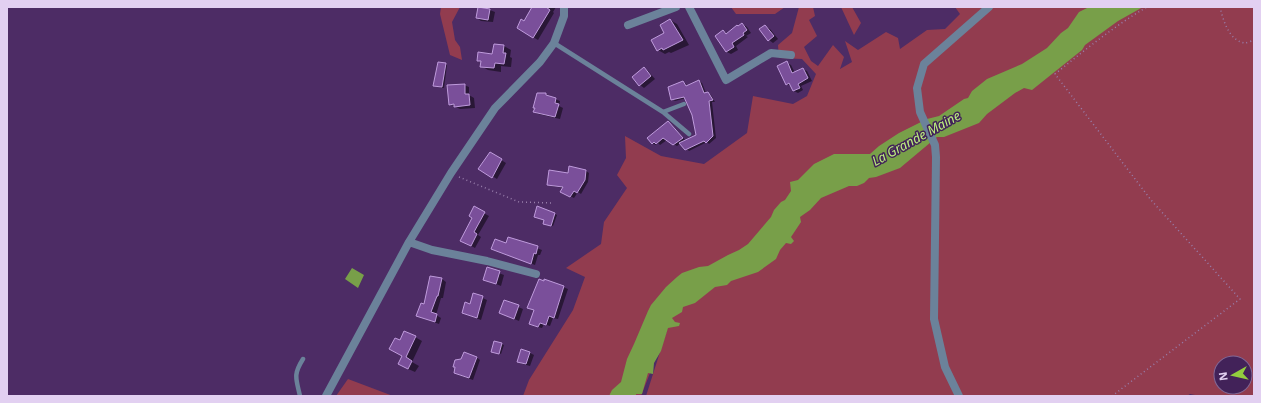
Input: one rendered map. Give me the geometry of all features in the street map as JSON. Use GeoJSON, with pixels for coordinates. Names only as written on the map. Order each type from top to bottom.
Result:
{"type":"FeatureCollection","features":[{"type":"Feature","properties":{"kind":"street"},"geometry":{"type":"LineString","coordinates":[[326,396],[409,242],[451,173],[495,108],[540,62],[554,42],[564,16],[564,7]]}},
{"type":"Feature","properties":{"kind":"street"},"geometry":{"type":"LineString","coordinates":[[628,25],[676,7]]}},
{"type":"Feature","properties":{"kind":"street"},"geometry":{"type":"LineString","coordinates":[[689,7],[726,80],[771,53],[791,55]]}},
{"type":"Feature","properties":{"kind":"street"},"geometry":{"type":"LineString","coordinates":[[959,396],[945,367],[934,319],[936,157],[935,145],[920,112],[917,88],[924,64],[989,7]]}},
{"type":"Feature","properties":{"kind":"street"},"geometry":{"type":"LineString","coordinates":[[409,242],[432,250],[487,261],[536,274]]}},
{"type":"Feature","properties":{"kind":"lane"},"geometry":{"type":"LineString","coordinates":[[554,42],[663,112],[689,134]]}},
{"type":"Feature","properties":{"kind":"lane"},"geometry":{"type":"LineString","coordinates":[[663,112],[684,104]]}},
{"type":"Feature","properties":{"kind":"lane"},"geometry":{"type":"LineString","coordinates":[[300,396],[295,378],[303,358]]}},
{"type":"Feature","properties":{"kind":"path"},"geometry":{"type":"LineString","coordinates":[[1112,396],[1240,299],[1151,200],[1055,74],[1090,45],[1125,20],[1147,7]]}},
{"type":"Feature","properties":{"kind":"path"},"geometry":{"type":"LineString","coordinates":[[1220,7],[1223,21],[1234,39],[1246,43],[1254,40]]}},
{"type":"Feature","properties":{"kind":"path"},"geometry":{"type":"LineString","coordinates":[[451,173],[519,202],[554,203]]}},
{"type":"Feature","properties":{"kind":"shaded area"},"geometry":{"type":"Polygon","coordinates":[[[441,7],[460,7],[452,22],[455,40],[460,47],[462,60],[450,55],[440,14],[441,7]]]}},
{"type":"Feature","properties":{"kind":"shaded area"},"geometry":{"type":"Polygon","coordinates":[[[731,7],[785,7],[775,14],[736,14],[731,7]]]}},
{"type":"Feature","properties":{"kind":"shaded area"},"geometry":{"type":"Polygon","coordinates":[[[799,7],[813,7],[815,16],[809,20],[817,36],[804,47],[811,61],[818,66],[833,45],[844,57],[840,69],[852,62],[845,41],[858,50],[886,32],[898,38],[900,49],[927,30],[945,29],[960,14],[955,7],[1254,7],[1254,396],[1200,396],[1190,394],[1187,396],[646,396],[668,327],[641,396],[523,396],[529,380],[573,310],[585,277],[566,268],[601,244],[604,222],[627,188],[617,175],[626,158],[625,136],[661,156],[704,164],[747,133],[753,96],[793,104],[807,96],[816,74],[802,59],[779,58],[778,45],[792,33],[799,7]]]}},
{"type":"Feature","properties":{"kind":"shaded area"},"geometry":{"type":"Polygon","coordinates":[[[841,7],[852,7],[861,23],[854,35],[841,7]]]}},
{"type":"Feature","properties":{"kind":"shaded area"},"geometry":{"type":"Polygon","coordinates":[[[348,379],[393,396],[336,396],[348,379]]]}},
{"type":"Feature","properties":{"kind":"water","name":"La Grande Maine"},"geometry":{"type":"Polygon","coordinates":[[[1089,7],[1143,7],[1118,21],[1085,45],[1082,50],[1032,90],[1024,88],[1015,93],[987,114],[979,123],[944,137],[937,137],[900,168],[869,178],[864,183],[857,186],[849,186],[821,198],[810,210],[800,217],[801,222],[791,237],[794,241],[791,244],[786,243],[780,250],[776,259],[758,272],[731,281],[727,285],[715,287],[695,303],[683,307],[682,312],[672,318],[675,322],[680,323],[679,326],[668,328],[661,351],[654,363],[653,374],[648,373],[642,394],[636,394],[636,396],[609,396],[612,390],[621,382],[627,359],[651,305],[666,287],[682,273],[699,267],[708,266],[748,244],[771,217],[774,210],[781,202],[785,200],[791,191],[790,182],[798,180],[814,164],[834,154],[870,154],[879,146],[899,133],[927,119],[939,116],[964,99],[968,98],[972,91],[987,79],[1022,64],[1047,48],[1061,33],[1068,28],[1079,12],[1089,7]]]}},
{"type":"Feature","properties":{"kind":"water"},"geometry":{"type":"Polygon","coordinates":[[[352,268],[364,275],[358,288],[345,279],[352,268]]]}},
{"type":"Feature","properties":{"kind":"building"},"geometry":{"type":"Polygon","coordinates":[[[478,7],[490,9],[488,20],[476,18],[478,7]]]}},
{"type":"Feature","properties":{"kind":"building"},"geometry":{"type":"Polygon","coordinates":[[[532,7],[546,7],[550,10],[533,38],[517,28],[521,19],[524,21],[532,7]]]}},
{"type":"Feature","properties":{"kind":"building"},"geometry":{"type":"Polygon","coordinates":[[[670,19],[683,40],[663,50],[662,48],[657,51],[651,40],[664,33],[660,25],[670,19]]]}},
{"type":"Feature","properties":{"kind":"building"},"geometry":{"type":"Polygon","coordinates":[[[742,23],[747,30],[743,33],[744,35],[732,43],[734,47],[726,52],[715,36],[723,30],[726,34],[742,23]]]}},
{"type":"Feature","properties":{"kind":"building"},"geometry":{"type":"Polygon","coordinates":[[[765,25],[774,36],[768,41],[759,29],[765,25]]]}},
{"type":"Feature","properties":{"kind":"building"},"geometry":{"type":"Polygon","coordinates":[[[494,44],[504,45],[503,53],[506,53],[504,64],[495,63],[494,68],[480,67],[481,61],[477,61],[478,52],[492,54],[494,44]]]}},
{"type":"Feature","properties":{"kind":"building"},"geometry":{"type":"Polygon","coordinates":[[[787,61],[792,73],[803,68],[808,78],[798,84],[800,88],[793,91],[789,83],[786,85],[777,66],[787,61]]]}},
{"type":"Feature","properties":{"kind":"building"},"geometry":{"type":"Polygon","coordinates":[[[438,62],[446,63],[442,87],[433,86],[438,62]]]}},
{"type":"Feature","properties":{"kind":"building"},"geometry":{"type":"Polygon","coordinates":[[[644,67],[651,76],[639,86],[632,77],[644,67]]]}},
{"type":"Feature","properties":{"kind":"building"},"geometry":{"type":"Polygon","coordinates":[[[699,80],[704,93],[708,92],[713,100],[709,101],[713,136],[706,143],[704,141],[685,150],[679,143],[696,135],[692,115],[684,97],[671,100],[668,87],[683,81],[686,86],[699,80]]]}},
{"type":"Feature","properties":{"kind":"building"},"geometry":{"type":"Polygon","coordinates":[[[465,84],[465,94],[469,94],[470,105],[454,107],[454,104],[449,105],[447,85],[465,84]]]}},
{"type":"Feature","properties":{"kind":"building"},"geometry":{"type":"Polygon","coordinates":[[[537,93],[546,93],[546,95],[556,98],[555,103],[559,104],[555,117],[533,112],[537,93]]]}},
{"type":"Feature","properties":{"kind":"building"},"geometry":{"type":"Polygon","coordinates":[[[668,121],[683,138],[673,145],[663,138],[656,144],[654,142],[652,144],[647,138],[668,121]]]}},
{"type":"Feature","properties":{"kind":"building"},"geometry":{"type":"Polygon","coordinates":[[[490,152],[502,159],[492,178],[478,169],[490,152]]]}},
{"type":"Feature","properties":{"kind":"building"},"geometry":{"type":"Polygon","coordinates":[[[569,166],[586,170],[585,180],[577,193],[574,191],[570,197],[560,192],[563,187],[547,185],[549,170],[568,173],[569,166]]]}},
{"type":"Feature","properties":{"kind":"building"},"geometry":{"type":"Polygon","coordinates":[[[474,206],[485,212],[474,232],[477,234],[471,246],[460,241],[472,218],[469,216],[474,206]]]}},
{"type":"Feature","properties":{"kind":"building"},"geometry":{"type":"Polygon","coordinates":[[[537,206],[555,213],[551,226],[543,224],[544,220],[534,217],[537,206]]]}},
{"type":"Feature","properties":{"kind":"building"},"geometry":{"type":"Polygon","coordinates":[[[508,237],[538,246],[531,264],[491,249],[495,239],[506,243],[508,237]]]}},
{"type":"Feature","properties":{"kind":"building"},"geometry":{"type":"Polygon","coordinates":[[[487,267],[500,271],[496,284],[483,280],[487,267]]]}},
{"type":"Feature","properties":{"kind":"building"},"geometry":{"type":"Polygon","coordinates":[[[430,276],[442,278],[438,296],[431,312],[437,314],[435,322],[416,316],[421,303],[424,304],[430,276]]]}},
{"type":"Feature","properties":{"kind":"building"},"geometry":{"type":"Polygon","coordinates":[[[539,279],[544,281],[544,279],[564,286],[554,318],[549,316],[546,325],[540,323],[538,327],[529,324],[534,310],[527,308],[539,279]]]}},
{"type":"Feature","properties":{"kind":"building"},"geometry":{"type":"Polygon","coordinates":[[[473,293],[483,296],[477,318],[462,313],[465,302],[470,304],[473,293]]]}},
{"type":"Feature","properties":{"kind":"building"},"geometry":{"type":"Polygon","coordinates":[[[504,300],[519,305],[514,319],[499,313],[504,300]]]}},
{"type":"Feature","properties":{"kind":"building"},"geometry":{"type":"Polygon","coordinates":[[[404,331],[416,336],[406,357],[412,361],[408,369],[398,364],[402,356],[389,349],[395,338],[400,340],[404,331]]]}},
{"type":"Feature","properties":{"kind":"building"},"geometry":{"type":"Polygon","coordinates":[[[494,341],[502,343],[499,354],[491,352],[494,341]]]}},
{"type":"Feature","properties":{"kind":"building"},"geometry":{"type":"Polygon","coordinates":[[[521,349],[530,352],[526,364],[517,362],[521,349]]]}},
{"type":"Feature","properties":{"kind":"building"},"geometry":{"type":"Polygon","coordinates":[[[464,352],[477,357],[469,378],[454,373],[455,367],[453,367],[455,360],[461,359],[464,352]]]}}]}
